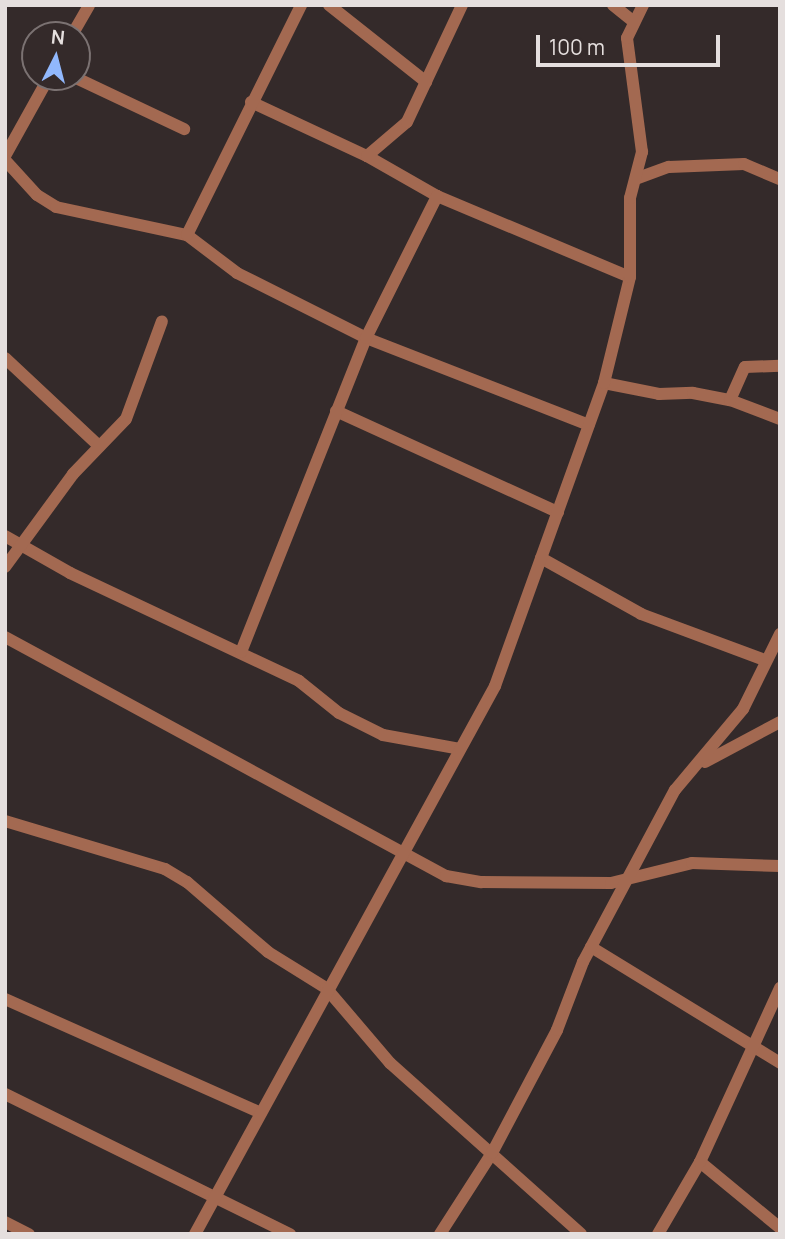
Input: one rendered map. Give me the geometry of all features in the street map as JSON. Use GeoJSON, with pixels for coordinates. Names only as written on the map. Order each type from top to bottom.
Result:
{"type":"FeatureCollection","features":[{"type":"Feature","properties":{"kind":"street"},"geometry":{"type":"LineString","coordinates":[[80,21],[89,5]]}},
{"type":"Feature","properties":{"kind":"street"},"geometry":{"type":"LineString","coordinates":[[187,235],[301,5]]}},
{"type":"Feature","properties":{"kind":"street"},"geometry":{"type":"LineString","coordinates":[[329,5],[426,82]]}},
{"type":"Feature","properties":{"kind":"street"},"geometry":{"type":"LineString","coordinates":[[367,156],[407,122],[462,5]]}},
{"type":"Feature","properties":{"kind":"street"},"geometry":{"type":"LineString","coordinates":[[613,5],[633,20]]}},
{"type":"Feature","properties":{"kind":"street"},"geometry":{"type":"LineString","coordinates":[[195,1234],[326,988],[495,686],[604,383],[630,276],[630,198],[638,177],[642,152],[627,38],[633,20],[643,5]]}},
{"type":"Feature","properties":{"kind":"street"},"geometry":{"type":"LineString","coordinates":[[91,85],[184,129]]}},
{"type":"Feature","properties":{"kind":"street"},"geometry":{"type":"LineString","coordinates":[[41,91],[5,158],[37,195],[56,208],[187,235],[237,273],[366,338],[589,425]]}},
{"type":"Feature","properties":{"kind":"street"},"geometry":{"type":"LineString","coordinates":[[251,102],[367,156],[437,196],[630,276]]}},
{"type":"Feature","properties":{"kind":"street"},"geometry":{"type":"LineString","coordinates":[[638,177],[669,167],[744,164],[780,178]]}},
{"type":"Feature","properties":{"kind":"street"},"geometry":{"type":"LineString","coordinates":[[241,652],[366,338],[437,196]]}},
{"type":"Feature","properties":{"kind":"street"},"geometry":{"type":"LineString","coordinates":[[5,567],[73,474],[134,406],[162,321]]}},
{"type":"Feature","properties":{"kind":"street"},"geometry":{"type":"LineString","coordinates":[[5,358],[99,446]]}},
{"type":"Feature","properties":{"kind":"street"},"geometry":{"type":"LineString","coordinates":[[730,400],[745,367],[780,366]]}},
{"type":"Feature","properties":{"kind":"street"},"geometry":{"type":"LineString","coordinates":[[604,383],[659,394],[693,393],[730,400],[780,419]]}},
{"type":"Feature","properties":{"kind":"street"},"geometry":{"type":"LineString","coordinates":[[336,411],[558,512]]}},
{"type":"Feature","properties":{"kind":"street"},"geometry":{"type":"LineString","coordinates":[[5,536],[21,547],[299,681],[340,713],[383,735],[460,749]]}},
{"type":"Feature","properties":{"kind":"street"},"geometry":{"type":"LineString","coordinates":[[541,558],[641,614],[765,660]]}},
{"type":"Feature","properties":{"kind":"street"},"geometry":{"type":"LineString","coordinates":[[440,1234],[492,1153],[557,1030],[591,947],[675,790],[698,766],[743,709],[780,634]]}},
{"type":"Feature","properties":{"kind":"street"},"geometry":{"type":"LineString","coordinates":[[5,637],[401,855],[446,876],[481,882],[611,883],[692,863],[780,866]]}},
{"type":"Feature","properties":{"kind":"street"},"geometry":{"type":"LineString","coordinates":[[698,766],[780,722]]}},
{"type":"Feature","properties":{"kind":"street"},"geometry":{"type":"LineString","coordinates":[[5,821],[165,869],[187,882],[268,952],[326,988],[390,1063],[581,1234]]}},
{"type":"Feature","properties":{"kind":"street"},"geometry":{"type":"LineString","coordinates":[[591,947],[780,1063]]}},
{"type":"Feature","properties":{"kind":"street"},"geometry":{"type":"LineString","coordinates":[[658,1234],[700,1162],[756,1048],[780,988]]}},
{"type":"Feature","properties":{"kind":"street"},"geometry":{"type":"LineString","coordinates":[[5,999],[261,1113]]}},
{"type":"Feature","properties":{"kind":"street"},"geometry":{"type":"LineString","coordinates":[[5,1094],[214,1200],[290,1234]]}},
{"type":"Feature","properties":{"kind":"street"},"geometry":{"type":"LineString","coordinates":[[700,1162],[780,1228]]}},
{"type":"Feature","properties":{"kind":"street"},"geometry":{"type":"LineString","coordinates":[[5,1222],[29,1234]]}}]}
